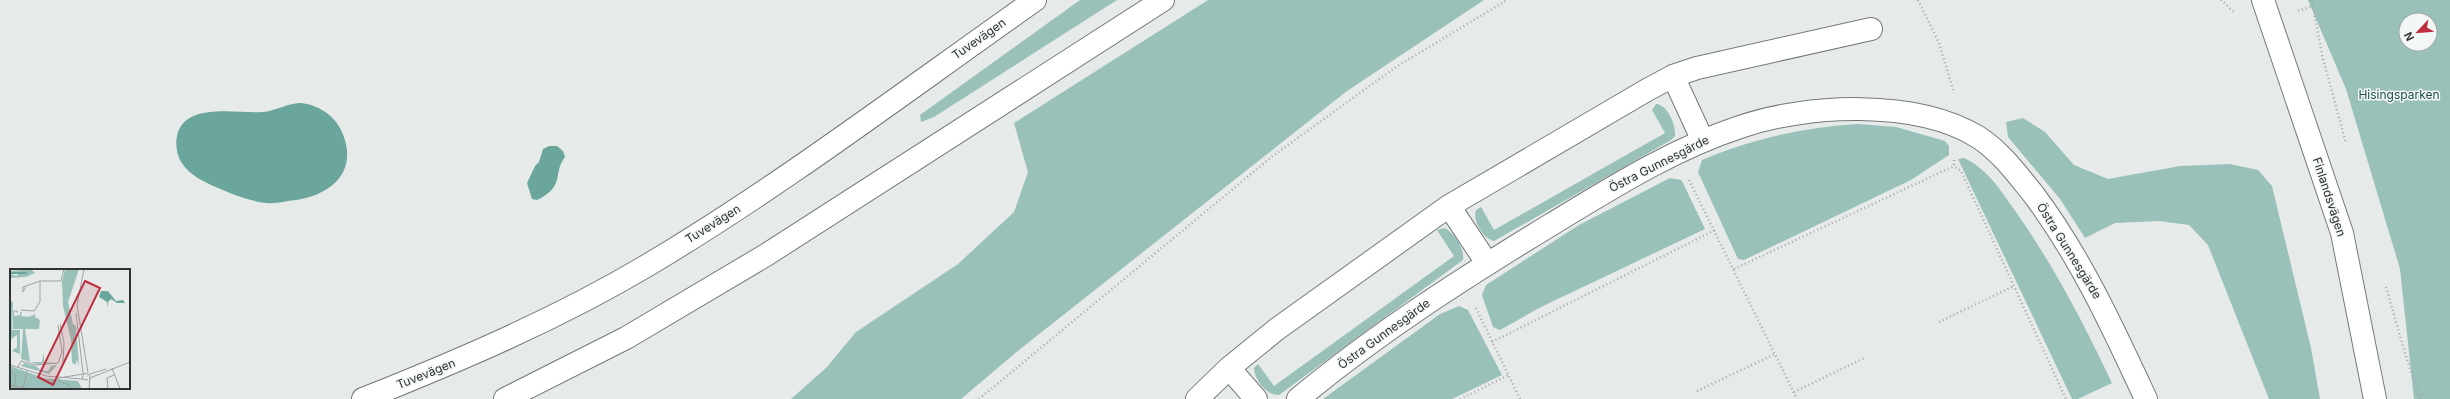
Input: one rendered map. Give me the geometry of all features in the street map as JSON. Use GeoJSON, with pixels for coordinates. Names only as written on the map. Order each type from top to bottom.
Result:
{"type":"FeatureCollection","features":[{"type":"Feature","properties":{"kind":"main road","name":"Tuvevägen"},"geometry":{"type":"LineString","coordinates":[[363,399],[516,336],[647,265],[732,213],[1035,0]]}},
{"type":"Feature","properties":{"kind":"main road"},"geometry":{"type":"LineString","coordinates":[[505,399],[626,338],[766,255],[1163,0]]}},
{"type":"Feature","properties":{"kind":"main road","name":"Finlandsvägen"},"geometry":{"type":"LineString","coordinates":[[2263,0],[2342,233],[2375,399]]}},
{"type":"Feature","properties":{"kind":"main road"},"geometry":{"type":"LineString","coordinates":[[1197,399],[1229,368],[1277,329],[1450,206],[1673,76],[1697,68],[1871,29]]}},
{"type":"Feature","properties":{"kind":"main road"},"geometry":{"type":"LineString","coordinates":[[1673,76],[1703,141]]}},
{"type":"Feature","properties":{"kind":"main road","name":"Östra Gunnesgärde"},"geometry":{"type":"LineString","coordinates":[[1298,399],[1322,379],[1462,278],[1613,187],[1675,153],[1742,126],[1834,109],[1877,109],[1916,115],[1954,126],[1977,137],[2000,154],[2050,217],[2105,310],[2146,399]]}},
{"type":"Feature","properties":{"kind":"main road"},"geometry":{"type":"LineString","coordinates":[[1450,206],[1487,263]]}},
{"type":"Feature","properties":{"kind":"main road"},"geometry":{"type":"LineString","coordinates":[[1229,368],[1256,399]]}},
{"type":"Feature","properties":{"kind":"path"},"geometry":{"type":"LineString","coordinates":[[979,399],[1274,155],[1396,67],[1507,0]]}},
{"type":"Feature","properties":{"kind":"path"},"geometry":{"type":"LineString","coordinates":[[1918,0],[1940,43],[1955,99],[1954,166],[1961,172],[2066,399]]}},
{"type":"Feature","properties":{"kind":"path"},"geometry":{"type":"LineString","coordinates":[[1675,153],[1715,230],[1797,399]]}},
{"type":"Feature","properties":{"kind":"path"},"geometry":{"type":"LineString","coordinates":[[1734,269],[1954,166]]}},
{"type":"Feature","properties":{"kind":"path"},"geometry":{"type":"LineString","coordinates":[[1492,342],[1715,230]]}},
{"type":"Feature","properties":{"kind":"path"},"geometry":{"type":"LineString","coordinates":[[1462,278],[1520,399]]}},
{"type":"Feature","properties":{"kind":"path"},"geometry":{"type":"LineString","coordinates":[[1939,322],[2014,286]]}},
{"type":"Feature","properties":{"kind":"path"},"geometry":{"type":"LineString","coordinates":[[1696,390],[1775,354]]}},
{"type":"Feature","properties":{"kind":"path"},"geometry":{"type":"LineString","coordinates":[[1794,392],[1866,357]]}},
{"type":"Feature","properties":{"kind":"path"},"geometry":{"type":"LineString","coordinates":[[1460,399],[1509,375]]}},
{"type":"Feature","properties":{"kind":"green space"},"geometry":{"type":"Polygon","coordinates":[[[1080,0],[1117,0],[934,117],[921,122],[920,115],[1080,0]]]}},
{"type":"Feature","properties":{"kind":"green space"},"geometry":{"type":"Polygon","coordinates":[[[1208,0],[1484,0],[1347,91],[1019,350],[961,399],[791,399],[826,368],[856,332],[958,264],[1014,212],[1028,172],[1014,123],[1208,0]]]}},
{"type":"Feature","properties":{"kind":"green space","name":"Hisingsparken"},"geometry":{"type":"Polygon","coordinates":[[[2308,0],[2450,0],[2450,399],[2414,399],[2400,269],[2346,89],[2308,0]]]}},
{"type":"Feature","properties":{"kind":"green space"},"geometry":{"type":"Polygon","coordinates":[[[1656,104],[1660,105],[1668,112],[1673,121],[1675,136],[1671,140],[1494,241],[1490,240],[1482,233],[1477,224],[1475,214],[1476,210],[1481,207],[1494,230],[1665,133],[1652,110],[1656,104]]]}},
{"type":"Feature","properties":{"kind":"green space"},"geometry":{"type":"Polygon","coordinates":[[[2023,118],[2045,132],[2074,165],[2108,179],[2180,166],[2230,164],[2258,170],[2272,186],[2311,348],[2320,399],[2269,399],[2208,245],[2189,225],[2159,221],[2115,223],[2085,238],[2060,199],[2008,137],[2006,122],[2023,118]]]}},
{"type":"Feature","properties":{"kind":"green space"},"geometry":{"type":"Polygon","coordinates":[[[1858,124],[1896,127],[1945,141],[1949,146],[1949,155],[1911,180],[1744,260],[1738,259],[1698,172],[1702,160],[1740,146],[1778,135],[1818,128],[1858,124]]]}},
{"type":"Feature","properties":{"kind":"green space"},"geometry":{"type":"Polygon","coordinates":[[[1964,158],[1987,174],[2005,196],[2030,232],[2068,296],[2112,383],[2078,399],[2072,399],[1958,159],[1964,158]]]}},
{"type":"Feature","properties":{"kind":"green space"},"geometry":{"type":"Polygon","coordinates":[[[1670,178],[1681,180],[1705,229],[1543,306],[1500,330],[1493,327],[1482,295],[1486,285],[1579,225],[1670,178]]]}},
{"type":"Feature","properties":{"kind":"green space"},"geometry":{"type":"Polygon","coordinates":[[[1445,228],[1452,234],[1461,247],[1463,260],[1279,395],[1270,393],[1262,386],[1256,378],[1254,368],[1258,364],[1274,386],[1454,256],[1437,230],[1445,228]]]}},
{"type":"Feature","properties":{"kind":"green space"},"geometry":{"type":"Polygon","coordinates":[[[1459,306],[1468,310],[1502,375],[1452,399],[1323,399],[1440,314],[1459,306]]]}},
{"type":"Feature","properties":{"kind":"shaded area"},"geometry":{"type":"Polygon","coordinates":[[[298,103],[304,103],[316,107],[327,113],[337,123],[345,142],[347,155],[345,166],[333,185],[323,192],[310,197],[278,203],[254,201],[202,181],[188,171],[181,162],[177,153],[176,139],[182,125],[190,118],[213,112],[263,112],[298,103]]]}},
{"type":"Feature","properties":{"kind":"shaded area"},"geometry":{"type":"Polygon","coordinates":[[[549,146],[557,146],[563,151],[565,157],[561,163],[557,180],[552,190],[537,200],[532,199],[527,183],[535,166],[539,162],[543,149],[549,146]]]}}]}
